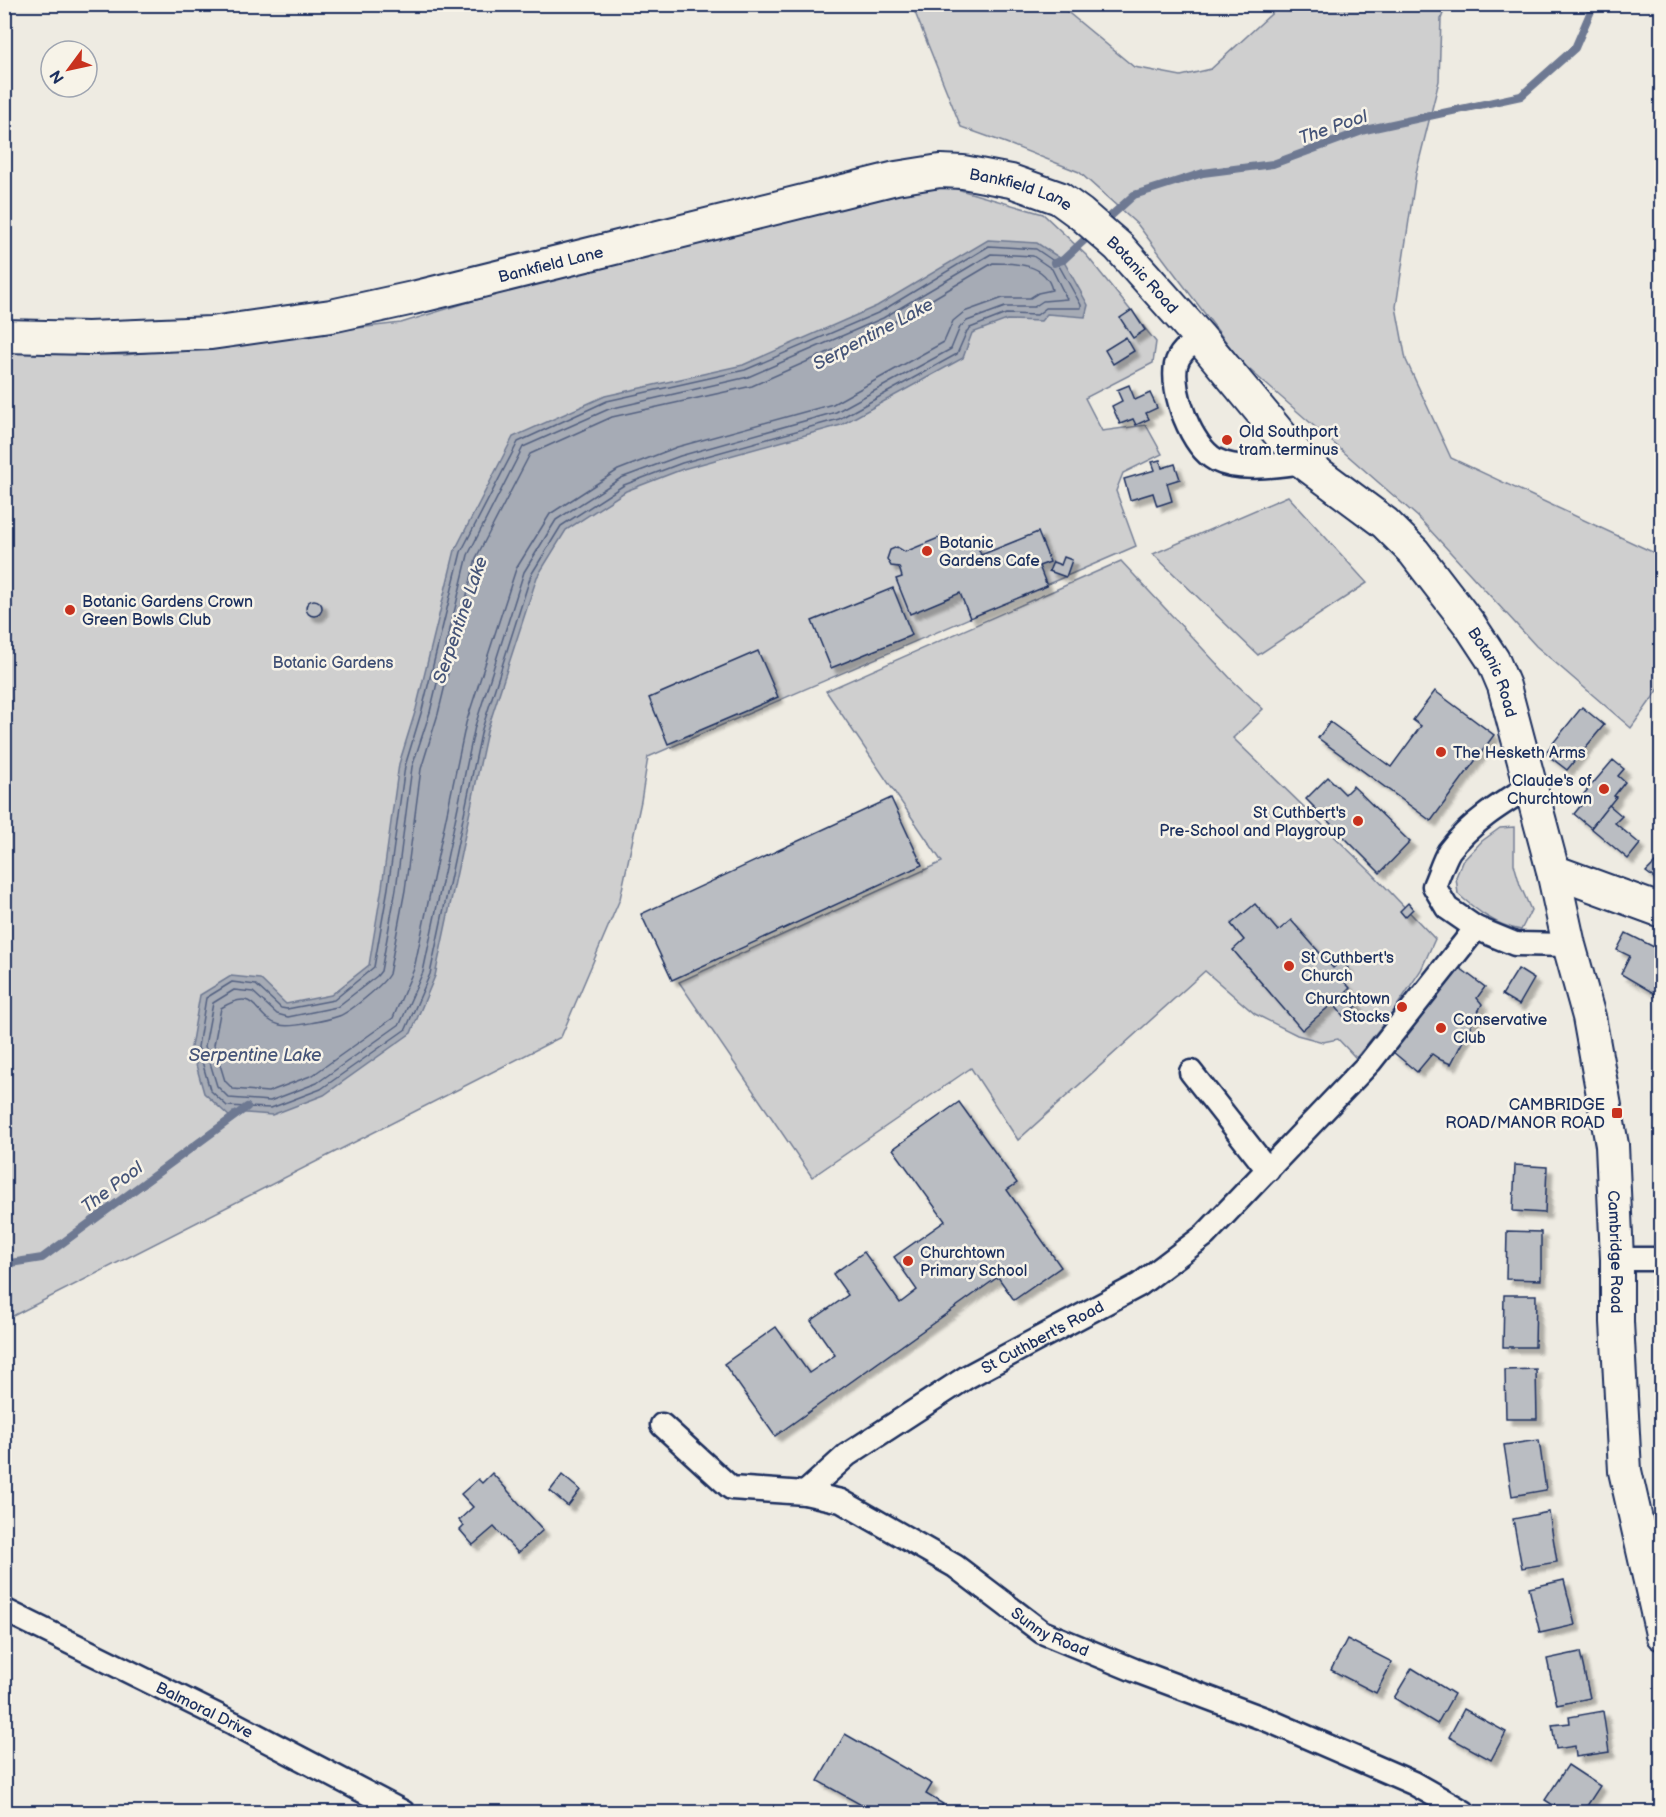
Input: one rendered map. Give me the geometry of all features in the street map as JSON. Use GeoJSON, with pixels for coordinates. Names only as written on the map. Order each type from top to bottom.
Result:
{"type":"FeatureCollection","features":[{"type":"Feature","properties":{"kind":"main road","name":"Bankfield Lane"},"geometry":{"type":"LineString","coordinates":[[4,336],[88,338],[211,333],[331,316],[413,298],[921,173],[963,172],[1011,181],[1059,198],[1081,214]]}},
{"type":"Feature","properties":{"kind":"main road","name":"Botanic Road"},"geometry":{"type":"LineString","coordinates":[[1081,214],[1119,248],[1200,339],[1303,462],[1384,523],[1414,552],[1470,624],[1493,660],[1504,686],[1553,871]]}},
{"type":"Feature","properties":{"kind":"main road"},"geometry":{"type":"LineString","coordinates":[[1553,871],[1662,911]]}},
{"type":"Feature","properties":{"kind":"main road","name":"Cambridge Road"},"geometry":{"type":"LineString","coordinates":[[1553,871],[1588,1017],[1612,1145],[1617,1322],[1625,1471],[1662,1634]]}},
{"type":"Feature","properties":{"kind":"street"},"geometry":{"type":"LineString","coordinates":[[1200,339],[1183,351],[1176,366],[1178,392],[1186,422],[1205,450],[1216,460],[1236,465],[1268,467],[1303,462]]}},
{"type":"Feature","properties":{"kind":"street"},"geometry":{"type":"LineString","coordinates":[[1530,786],[1491,811],[1463,835],[1448,853],[1434,886],[1447,908],[1476,928],[1515,944],[1569,945]]}},
{"type":"Feature","properties":{"kind":"street","name":"St Cuthbert's Road"},"geometry":{"type":"LineString","coordinates":[[805,1493],[847,1455],[967,1377],[1139,1286],[1204,1236],[1370,1062],[1476,928]]}},
{"type":"Feature","properties":{"kind":"street"},"geometry":{"type":"LineString","coordinates":[[1191,1072],[1268,1170]]}},
{"type":"Feature","properties":{"kind":"street"},"geometry":{"type":"LineString","coordinates":[[1617,1259],[1662,1259]]}},
{"type":"Feature","properties":{"kind":"street","name":"Sunny Road"},"geometry":{"type":"LineString","coordinates":[[662,1425],[731,1488],[805,1493],[841,1501],[955,1566],[1042,1632],[1134,1670],[1270,1721],[1413,1783],[1464,1812]]}},
{"type":"Feature","properties":{"kind":"street","name":"Balmoral Drive"},"geometry":{"type":"LineString","coordinates":[[4,1610],[233,1724],[402,1812]]}},
{"type":"Feature","properties":{"kind":"green space"},"geometry":{"type":"Polygon","coordinates":[[[912,5],[1059,5],[1134,67],[1181,76],[1211,69],[1281,5],[1446,5],[1441,19],[1439,81],[1416,173],[1396,307],[1406,360],[1451,458],[1661,556],[1661,686],[1631,728],[1536,646],[1418,517],[1242,363],[1138,225],[1079,172],[961,127],[912,5]]]}},
{"type":"Feature","properties":{"kind":"green space","name":"Botanic Gardens"},"geometry":{"type":"Polygon","coordinates":[[[950,187],[1043,214],[1087,256],[1156,342],[1153,363],[1085,398],[1102,431],[1146,425],[1162,454],[1123,473],[1116,491],[1136,546],[648,757],[620,899],[561,1037],[5,1320],[5,353],[125,355],[401,323],[657,244],[886,195],[950,187]]]}},
{"type":"Feature","properties":{"kind":"green space"},"geometry":{"type":"Polygon","coordinates":[[[1288,496],[1367,583],[1258,655],[1153,554],[1288,496]]]}},
{"type":"Feature","properties":{"kind":"green space"},"geometry":{"type":"Polygon","coordinates":[[[1121,561],[1231,679],[1263,709],[1233,738],[1372,873],[1435,939],[1421,970],[1393,1012],[1356,1058],[1338,1039],[1323,1042],[1297,1035],[1255,1014],[1205,971],[1018,1140],[971,1068],[812,1177],[679,982],[942,862],[826,691],[1121,561]]]}},
{"type":"Feature","properties":{"kind":"green space"},"geometry":{"type":"Polygon","coordinates":[[[1514,827],[1514,864],[1531,910],[1521,930],[1503,925],[1472,906],[1458,894],[1456,877],[1462,862],[1482,841],[1500,828],[1514,827]]]}},
{"type":"Feature","properties":{"kind":"water","name":"Serpentine Lake"},"geometry":{"type":"Polygon","coordinates":[[[988,240],[1037,243],[1063,260],[1088,305],[1085,317],[1047,314],[1041,321],[1007,320],[972,333],[963,358],[841,425],[683,469],[626,491],[566,530],[537,577],[487,731],[435,976],[411,1033],[324,1095],[272,1115],[233,1112],[231,1118],[204,1093],[191,1047],[200,995],[231,976],[260,979],[286,1004],[331,995],[369,965],[399,764],[416,709],[455,550],[513,437],[605,396],[743,365],[877,306],[988,240]]]}},
{"type":"Feature","properties":{"kind":"building"},"geometry":{"type":"Polygon","coordinates":[[[1132,310],[1145,330],[1133,338],[1120,318],[1132,310]]]}},
{"type":"Feature","properties":{"kind":"building"},"geometry":{"type":"Polygon","coordinates":[[[1126,337],[1134,351],[1113,364],[1105,350],[1126,337]]]}},
{"type":"Feature","properties":{"kind":"building"},"geometry":{"type":"Polygon","coordinates":[[[1129,385],[1135,400],[1150,393],[1157,408],[1146,413],[1149,419],[1136,425],[1133,419],[1120,424],[1112,406],[1122,401],[1117,390],[1129,385]]]}},
{"type":"Feature","properties":{"kind":"building"},"geometry":{"type":"Polygon","coordinates":[[[1160,460],[1162,468],[1175,464],[1180,479],[1167,483],[1172,501],[1157,506],[1153,493],[1130,500],[1124,479],[1155,470],[1152,462],[1160,460]]]}},
{"type":"Feature","properties":{"kind":"building"},"geometry":{"type":"Polygon","coordinates":[[[1038,532],[1050,562],[1039,566],[1047,586],[970,618],[960,593],[910,614],[896,579],[902,577],[899,567],[891,566],[887,559],[890,550],[897,547],[905,552],[941,537],[945,549],[974,537],[981,555],[1038,532]]]}},
{"type":"Feature","properties":{"kind":"building"},"geometry":{"type":"Polygon","coordinates":[[[1064,557],[1072,560],[1066,577],[1049,571],[1053,562],[1061,565],[1064,557]]]}},
{"type":"Feature","properties":{"kind":"building"},"geometry":{"type":"Polygon","coordinates":[[[893,588],[912,635],[831,668],[812,621],[893,588]]]}},
{"type":"Feature","properties":{"kind":"building"},"geometry":{"type":"Polygon","coordinates":[[[314,600],[322,608],[314,616],[306,608],[314,600]]]}},
{"type":"Feature","properties":{"kind":"building"},"geometry":{"type":"Polygon","coordinates":[[[758,651],[778,697],[668,744],[649,698],[758,651]]]}},
{"type":"Feature","properties":{"kind":"building","name":"The Hesketh Arms"},"geometry":{"type":"Polygon","coordinates":[[[1435,691],[1494,735],[1431,821],[1318,738],[1330,722],[1391,767],[1421,726],[1413,720],[1435,691]]]}},
{"type":"Feature","properties":{"kind":"building"},"geometry":{"type":"Polygon","coordinates":[[[1582,707],[1604,725],[1567,770],[1545,753],[1582,707]]]}},
{"type":"Feature","properties":{"kind":"building","name":"Claude's of Churchtown"},"geometry":{"type":"Polygon","coordinates":[[[1613,760],[1624,769],[1618,776],[1625,782],[1591,828],[1574,814],[1587,798],[1583,795],[1613,760]]]}},
{"type":"Feature","properties":{"kind":"building","name":"St Cuthbert's Pre-School and Playgroup"},"geometry":{"type":"Polygon","coordinates":[[[1328,777],[1345,794],[1353,786],[1410,842],[1380,873],[1306,799],[1328,777]]]}},
{"type":"Feature","properties":{"kind":"building"},"geometry":{"type":"Polygon","coordinates":[[[891,798],[922,865],[672,980],[641,914],[891,798]]]}},
{"type":"Feature","properties":{"kind":"building"},"geometry":{"type":"Polygon","coordinates":[[[1609,805],[1622,816],[1615,823],[1640,844],[1628,859],[1591,828],[1609,805]]]}},
{"type":"Feature","properties":{"kind":"building"},"geometry":{"type":"Polygon","coordinates":[[[1662,856],[1662,884],[1646,872],[1662,856]]]}},
{"type":"Feature","properties":{"kind":"building"},"geometry":{"type":"Polygon","coordinates":[[[1408,903],[1413,909],[1405,917],[1400,911],[1408,903]]]}},
{"type":"Feature","properties":{"kind":"building","name":"St Cuthbert's Church"},"geometry":{"type":"Polygon","coordinates":[[[1255,904],[1278,931],[1291,920],[1333,968],[1341,961],[1348,968],[1339,976],[1350,988],[1346,992],[1358,1005],[1344,1017],[1333,1003],[1302,1030],[1233,950],[1244,940],[1231,924],[1255,904]]]}},
{"type":"Feature","properties":{"kind":"building"},"geometry":{"type":"Polygon","coordinates":[[[1626,933],[1662,951],[1662,998],[1621,974],[1630,956],[1617,950],[1626,933]]]}},
{"type":"Feature","properties":{"kind":"building","name":"Conservative Club"},"geometry":{"type":"Polygon","coordinates":[[[1460,968],[1485,987],[1477,998],[1482,1004],[1451,1064],[1432,1054],[1417,1072],[1393,1052],[1460,968]]]}},
{"type":"Feature","properties":{"kind":"building"},"geometry":{"type":"Polygon","coordinates":[[[1518,969],[1534,979],[1519,1005],[1502,995],[1518,969]]]}},
{"type":"Feature","properties":{"kind":"building"},"geometry":{"type":"Polygon","coordinates":[[[959,1102],[1017,1183],[1007,1190],[1061,1267],[1014,1300],[998,1277],[775,1436],[724,1364],[776,1327],[809,1373],[835,1355],[811,1321],[848,1295],[833,1274],[864,1252],[900,1303],[917,1290],[894,1257],[945,1221],[893,1149],[959,1102]]]}},
{"type":"Feature","properties":{"kind":"building"},"geometry":{"type":"Polygon","coordinates":[[[1515,1165],[1547,1167],[1545,1213],[1513,1211],[1515,1165]]]}},
{"type":"Feature","properties":{"kind":"building"},"geometry":{"type":"Polygon","coordinates":[[[1507,1231],[1541,1232],[1541,1280],[1506,1279],[1507,1231]]]}},
{"type":"Feature","properties":{"kind":"building"},"geometry":{"type":"Polygon","coordinates":[[[1504,1295],[1536,1295],[1535,1347],[1503,1347],[1504,1295]]]}},
{"type":"Feature","properties":{"kind":"building"},"geometry":{"type":"Polygon","coordinates":[[[1536,1369],[1537,1419],[1506,1419],[1505,1370],[1536,1369]]]}},
{"type":"Feature","properties":{"kind":"building"},"geometry":{"type":"Polygon","coordinates":[[[1539,1440],[1546,1490],[1512,1496],[1504,1445],[1539,1440]]]}},
{"type":"Feature","properties":{"kind":"building"},"geometry":{"type":"Polygon","coordinates":[[[492,1473],[543,1530],[518,1553],[494,1527],[473,1545],[460,1530],[464,1526],[459,1520],[473,1507],[461,1494],[478,1479],[482,1483],[492,1473]]]}},
{"type":"Feature","properties":{"kind":"building"},"geometry":{"type":"Polygon","coordinates":[[[562,1475],[580,1490],[568,1506],[550,1491],[562,1475]]]}},
{"type":"Feature","properties":{"kind":"building"},"geometry":{"type":"Polygon","coordinates":[[[1549,1512],[1557,1562],[1522,1568],[1513,1519],[1549,1512]]]}},
{"type":"Feature","properties":{"kind":"building"},"geometry":{"type":"Polygon","coordinates":[[[1564,1580],[1575,1625],[1540,1633],[1529,1588],[1564,1580]]]}},
{"type":"Feature","properties":{"kind":"building"},"geometry":{"type":"Polygon","coordinates":[[[1347,1639],[1392,1662],[1376,1693],[1331,1670],[1347,1639]]]}},
{"type":"Feature","properties":{"kind":"building"},"geometry":{"type":"Polygon","coordinates":[[[1580,1652],[1590,1698],[1557,1705],[1547,1659],[1580,1652]]]}},
{"type":"Feature","properties":{"kind":"building"},"geometry":{"type":"Polygon","coordinates":[[[1412,1668],[1454,1694],[1437,1724],[1394,1698],[1412,1668]]]}},
{"type":"Feature","properties":{"kind":"building"},"geometry":{"type":"Polygon","coordinates":[[[1464,1709],[1506,1732],[1491,1760],[1449,1737],[1464,1709]]]}},
{"type":"Feature","properties":{"kind":"building"},"geometry":{"type":"Polygon","coordinates":[[[1603,1711],[1609,1752],[1576,1757],[1575,1746],[1556,1749],[1552,1725],[1570,1723],[1569,1717],[1603,1711]]]}},
{"type":"Feature","properties":{"kind":"building"},"geometry":{"type":"Polygon","coordinates":[[[845,1734],[932,1784],[926,1794],[943,1804],[938,1812],[874,1812],[818,1781],[845,1734]]]}},
{"type":"Feature","properties":{"kind":"building"},"geometry":{"type":"Polygon","coordinates":[[[1568,1765],[1600,1786],[1583,1812],[1564,1812],[1545,1800],[1568,1765]]]}},
{"type":"Feature","properties":{"kind":"waterway","name":"The Pool"},"geometry":{"type":"LineString","coordinates":[[1102,224],[1134,195],[1203,173],[1273,164],[1365,130],[1521,96],[1575,48],[1594,4]]}},
{"type":"Feature","properties":{"kind":"waterway","name":"The Pool"},"geometry":{"type":"LineString","coordinates":[[1054,263],[1063,260],[1093,232]]}},
{"type":"Feature","properties":{"kind":"waterway","name":"The Pool"},"geometry":{"type":"LineString","coordinates":[[4,1264],[42,1258],[247,1107]]}},
{"type":"Feature","properties":{"kind":"place","name":"Old Southport tram terminus"},"geometry":{"type":"Point","coordinates":[1227,440]}},
{"type":"Feature","properties":{"kind":"place","name":"Botanic Gardens Cafe"},"geometry":{"type":"Point","coordinates":[927,551]}},
{"type":"Feature","properties":{"kind":"place","name":"Botanic Gardens Crown Green Bowls Club"},"geometry":{"type":"Point","coordinates":[70,610]}},
{"type":"Feature","properties":{"kind":"place","name":"The Hesketh Arms"},"geometry":{"type":"Point","coordinates":[1441,752]}},
{"type":"Feature","properties":{"kind":"place","name":"Claude's of Churchtown"},"geometry":{"type":"Point","coordinates":[1604,789]}},
{"type":"Feature","properties":{"kind":"place","name":"St Cuthbert's Pre-School and Playgroup"},"geometry":{"type":"Point","coordinates":[1358,821]}},
{"type":"Feature","properties":{"kind":"place","name":"St Cuthbert's Church"},"geometry":{"type":"Point","coordinates":[1289,966]}},
{"type":"Feature","properties":{"kind":"place","name":"Churchtown Stocks"},"geometry":{"type":"Point","coordinates":[1402,1007]}},
{"type":"Feature","properties":{"kind":"place","name":"Conservative Club"},"geometry":{"type":"Point","coordinates":[1441,1028]}},
{"type":"Feature","properties":{"kind":"place","name":"CAMBRIDGE ROAD/MANOR ROAD"},"geometry":{"type":"Point","coordinates":[1617,1113]}},
{"type":"Feature","properties":{"kind":"place","name":"Churchtown Primary School"},"geometry":{"type":"Point","coordinates":[908,1261]}}]}
